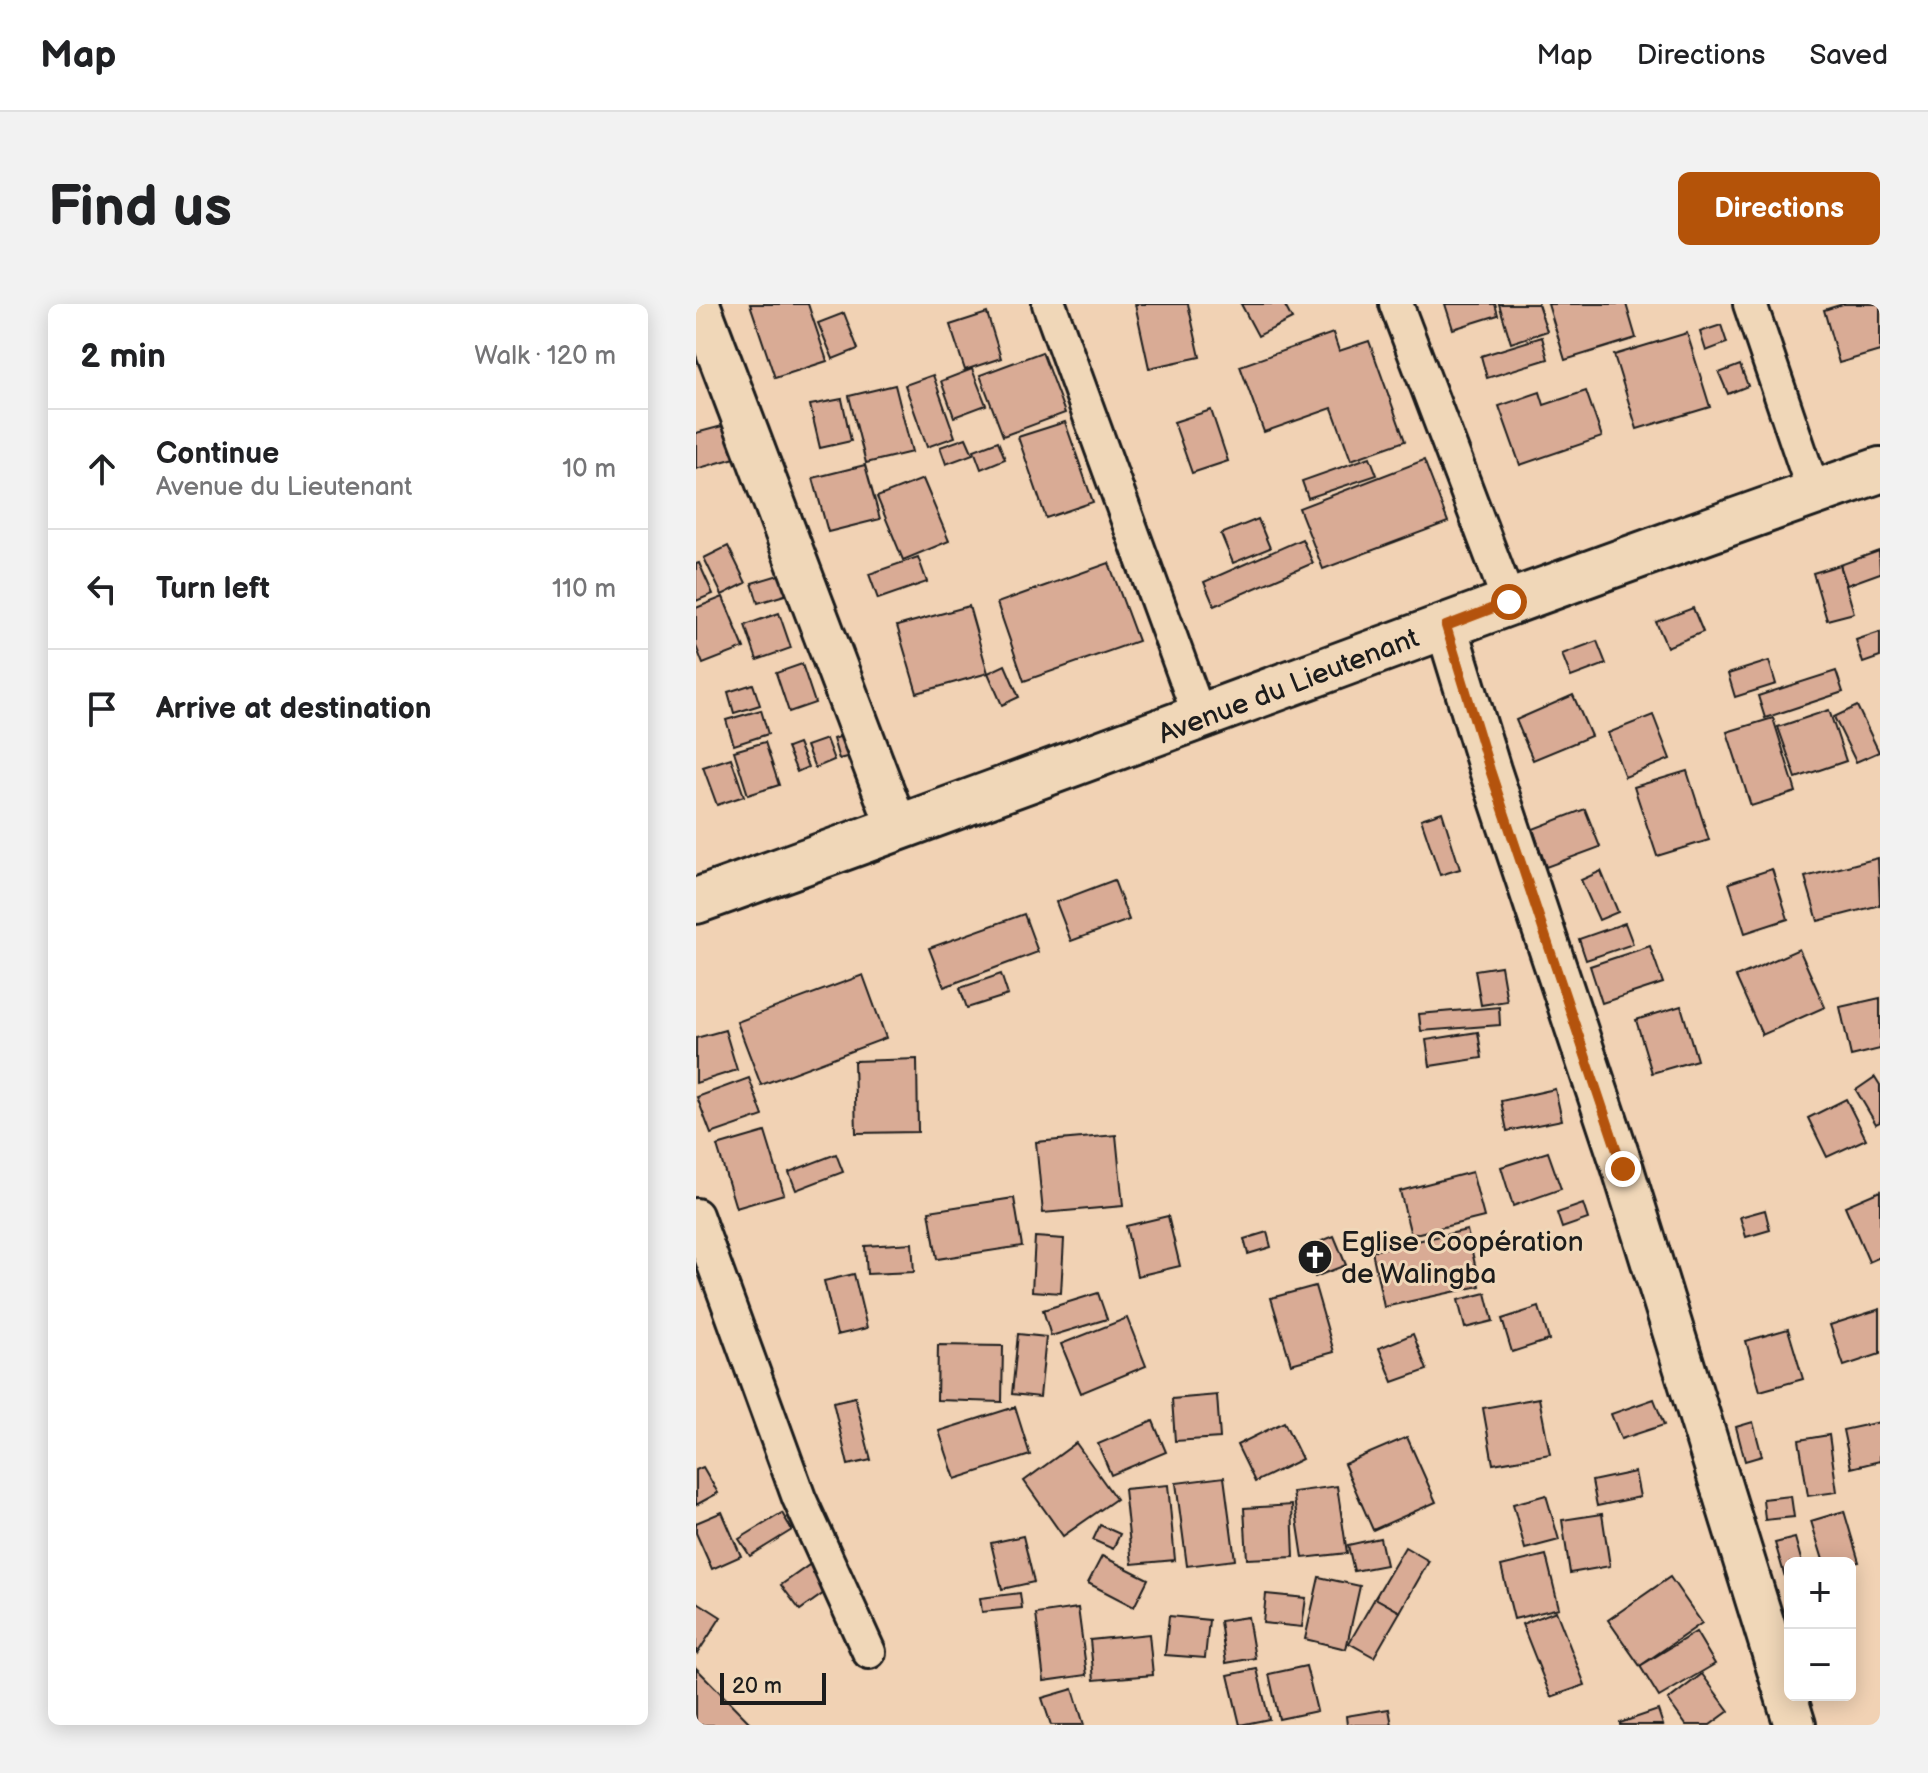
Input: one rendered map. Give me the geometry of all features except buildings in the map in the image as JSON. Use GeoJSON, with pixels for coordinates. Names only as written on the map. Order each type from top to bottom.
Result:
{"type":"FeatureCollection","features":[{"type":"Feature","properties":{"kind":"main road","name":"Avenue du Lieutenant"},"geometry":{"type":"LineString","coordinates":[[696,901],[1509,602],[1880,470]]}},
{"type":"Feature","properties":{"kind":"street"},"geometry":{"type":"LineString","coordinates":[[699,304],[898,829]]}},
{"type":"Feature","properties":{"kind":"street"},"geometry":{"type":"LineString","coordinates":[[1049,304],[1200,718]]}},
{"type":"Feature","properties":{"kind":"street"},"geometry":{"type":"LineString","coordinates":[[1396,304],[1509,602]]}},
{"type":"Feature","properties":{"kind":"street"},"geometry":{"type":"LineString","coordinates":[[1750,304],[1814,493]]}},
{"type":"Feature","properties":{"kind":"street"},"geometry":{"type":"LineString","coordinates":[[1446,626],[1490,770],[1623,1169],[1795,1725]]}},
{"type":"Feature","properties":{"kind":"street"},"geometry":{"type":"LineString","coordinates":[[696,1215],[799,1498],[869,1652]]}},
{"type":"Feature","properties":{"kind":"place","name":"Eglise Coopération de Walingba"},"geometry":{"type":"Point","coordinates":[1315,1257]}},
{"type":"Feature","properties":{"kind":"route"},"geometry":{"type":"LineString","coordinates":[[1509,602],[1446,626],[1490,770],[1623,1169]]}}]}
